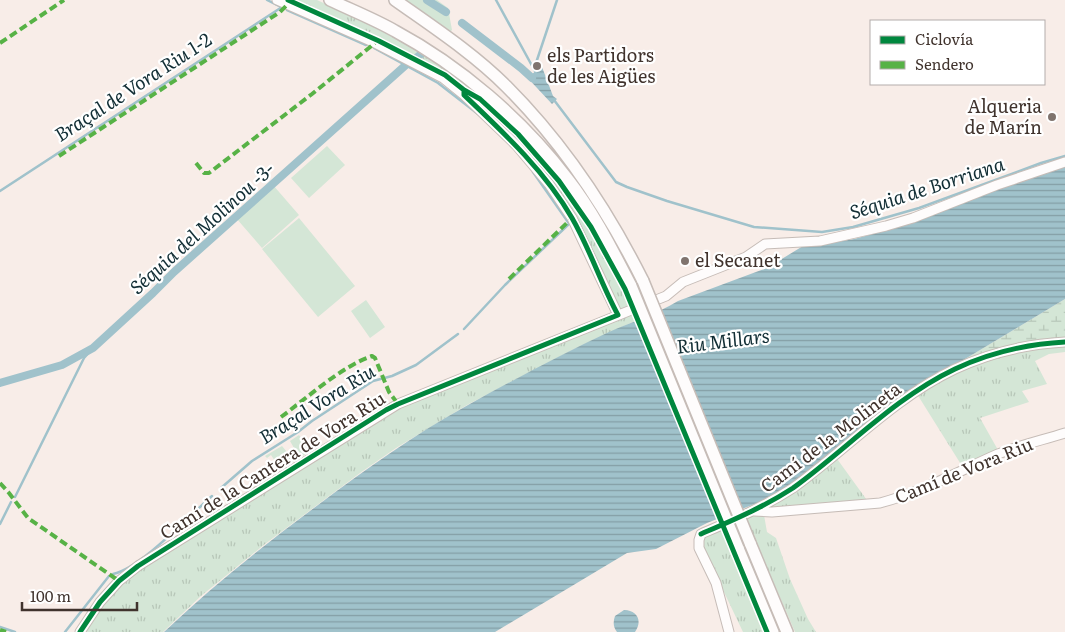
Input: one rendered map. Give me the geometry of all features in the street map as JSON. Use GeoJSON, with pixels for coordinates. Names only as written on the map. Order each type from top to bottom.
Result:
{"type":"FeatureCollection","features":[{"type":"Feature","properties":{"kind":"main road"},"geometry":{"type":"LineString","coordinates":[[330,0],[394,30],[452,67],[496,102],[530,135],[567,178],[598,224],[631,286],[773,632]]}},
{"type":"Feature","properties":{"kind":"main road"},"geometry":{"type":"LineString","coordinates":[[395,0],[465,51],[506,85],[543,126],[581,173],[611,219],[642,281],[787,632]]}},
{"type":"Feature","properties":{"kind":"street"},"geometry":{"type":"LineString","coordinates":[[277,0],[375,43],[443,78],[464,96],[516,145],[558,198],[572,218],[618,315]]}},
{"type":"Feature","properties":{"kind":"street","name":"Camí de la Cantera de Vora Riu"},"geometry":{"type":"LineString","coordinates":[[80,632],[100,602],[119,581],[138,566],[398,404],[483,368],[666,296],[683,282],[746,257],[765,244],[820,241],[886,226],[913,218],[997,185],[1065,162]]}},
{"type":"Feature","properties":{"kind":"street","name":"Camí de la Molineta"},"geometry":{"type":"LineString","coordinates":[[754,511],[791,488],[906,399],[953,370],[1014,349],[1065,342]]}},
{"type":"Feature","properties":{"kind":"street","name":"Camí de Vora Riu"},"geometry":{"type":"LineString","coordinates":[[728,632],[716,582],[699,548],[701,534],[754,511],[772,512],[880,503],[898,499],[1001,453],[1065,433]]}},
{"type":"Feature","properties":{"kind":"green space"},"geometry":{"type":"Polygon","coordinates":[[[293,0],[317,0],[373,26],[420,52],[472,89],[464,89],[445,74],[360,29],[293,0]]]}},
{"type":"Feature","properties":{"kind":"green space"},"geometry":{"type":"Polygon","coordinates":[[[406,0],[437,0],[448,8],[452,30],[450,32],[406,0]]]}},
{"type":"Feature","properties":{"kind":"green space"},"geometry":{"type":"Polygon","coordinates":[[[465,93],[484,104],[494,113],[547,168],[595,235],[632,308],[619,313],[551,185],[465,93]]]}},
{"type":"Feature","properties":{"kind":"green space"},"geometry":{"type":"Polygon","coordinates":[[[327,146],[345,165],[309,198],[291,178],[327,146]]]}},
{"type":"Feature","properties":{"kind":"green space"},"geometry":{"type":"Polygon","coordinates":[[[273,185],[299,215],[262,248],[236,218],[273,185]]]}},
{"type":"Feature","properties":{"kind":"green space"},"geometry":{"type":"Polygon","coordinates":[[[299,218],[355,286],[318,317],[262,249],[299,218]]]}},
{"type":"Feature","properties":{"kind":"green space"},"geometry":{"type":"Polygon","coordinates":[[[1065,299],[1065,340],[955,365],[1065,299]]]}},
{"type":"Feature","properties":{"kind":"green space"},"geometry":{"type":"Polygon","coordinates":[[[366,300],[385,327],[370,338],[351,311],[366,300]]]}},
{"type":"Feature","properties":{"kind":"green space"},"geometry":{"type":"Polygon","coordinates":[[[633,310],[637,320],[580,346],[467,405],[396,448],[265,544],[201,596],[163,632],[81,632],[120,581],[387,411],[633,310]]]}},
{"type":"Feature","properties":{"kind":"green space"},"geometry":{"type":"Polygon","coordinates":[[[1065,343],[1065,352],[1049,354],[1035,361],[1047,384],[1022,391],[1029,402],[980,418],[998,450],[962,466],[917,394],[953,372],[1014,351],[1065,343]]]}},
{"type":"Feature","properties":{"kind":"green space"},"geometry":{"type":"Polygon","coordinates":[[[299,435],[310,451],[292,463],[276,470],[271,464],[275,461],[271,455],[267,458],[265,456],[282,446],[287,452],[294,448],[290,441],[299,435]]]}},
{"type":"Feature","properties":{"kind":"green space"},"geometry":{"type":"Polygon","coordinates":[[[835,456],[869,503],[756,510],[835,456]]]}},
{"type":"Feature","properties":{"kind":"green space"},"geometry":{"type":"Polygon","coordinates":[[[764,515],[767,532],[776,538],[790,579],[816,632],[795,632],[745,517],[764,515]]]}},
{"type":"Feature","properties":{"kind":"green space"},"geometry":{"type":"Polygon","coordinates":[[[721,528],[765,632],[743,632],[704,550],[705,535],[721,528]]]}},
{"type":"Feature","properties":{"kind":"water"},"geometry":{"type":"Polygon","coordinates":[[[542,67],[553,96],[557,99],[552,104],[523,73],[528,70],[532,74],[542,67]]]}},
{"type":"Feature","properties":{"kind":"water","name":"Riu Millars"},"geometry":{"type":"Polygon","coordinates":[[[1065,167],[1065,299],[925,383],[867,424],[794,482],[767,499],[707,523],[656,549],[627,553],[495,632],[164,632],[201,598],[258,551],[373,465],[448,416],[538,367],[678,301],[767,268],[803,246],[854,239],[910,224],[998,188],[1065,167]]]}},
{"type":"Feature","properties":{"kind":"water"},"geometry":{"type":"Polygon","coordinates":[[[624,610],[629,610],[637,617],[638,624],[635,632],[617,632],[615,628],[615,616],[624,610]]]}},
{"type":"Feature","properties":{"kind":"waterway"},"geometry":{"type":"LineString","coordinates":[[267,0],[281,7]]}},
{"type":"Feature","properties":{"kind":"waterway"},"geometry":{"type":"LineString","coordinates":[[427,0],[446,12]]}},
{"type":"Feature","properties":{"kind":"waterway"},"geometry":{"type":"LineString","coordinates":[[496,0],[536,73]]}},
{"type":"Feature","properties":{"kind":"waterway"},"geometry":{"type":"LineString","coordinates":[[534,69],[557,0]]}},
{"type":"Feature","properties":{"kind":"waterway","name":"Braçal de Vora Riu 1-2"},"geometry":{"type":"LineString","coordinates":[[0,191],[282,7]]}},
{"type":"Feature","properties":{"kind":"waterway","name":"Braçal de Vora Riu 1-2"},"geometry":{"type":"LineString","coordinates":[[287,10],[366,45]]}},
{"type":"Feature","properties":{"kind":"waterway"},"geometry":{"type":"LineString","coordinates":[[462,23],[532,78]]}},
{"type":"Feature","properties":{"kind":"waterway","name":"Braçal de Vora Riu 1-2"},"geometry":{"type":"LineString","coordinates":[[374,48],[438,83],[478,114]]}},
{"type":"Feature","properties":{"kind":"waterway","name":"Séquia del Molinou -3-"},"geometry":{"type":"LineString","coordinates":[[416,58],[421,54]]}},
{"type":"Feature","properties":{"kind":"waterway","name":"Séquia del Molinou -3-"},"geometry":{"type":"LineString","coordinates":[[0,383],[62,365],[93,348],[174,272],[407,64]]}},
{"type":"Feature","properties":{"kind":"waterway","name":"Séquia de Borriana"},"geometry":{"type":"LineString","coordinates":[[554,100],[616,182],[667,201],[754,227],[822,232],[853,227],[919,208],[1065,156]]}},
{"type":"Feature","properties":{"kind":"waterway","name":"Braçal de Vora Riu 1-2"},"geometry":{"type":"LineString","coordinates":[[533,172],[568,222]]}},
{"type":"Feature","properties":{"kind":"waterway","name":"Braçal Vora Riu"},"geometry":{"type":"LineString","coordinates":[[464,329],[505,285],[570,223]]}},
{"type":"Feature","properties":{"kind":"waterway","name":"Braçal Vora Riu"},"geometry":{"type":"LineString","coordinates":[[221,488],[252,461],[373,381],[392,376],[416,365],[458,334]]}},
{"type":"Feature","properties":{"kind":"waterway"},"geometry":{"type":"LineString","coordinates":[[15,497],[84,358],[93,348]]}},
{"type":"Feature","properties":{"kind":"waterway","name":"Braçal Vora Riu"},"geometry":{"type":"LineString","coordinates":[[113,574],[124,570],[151,552],[212,496]]}},
{"type":"Feature","properties":{"kind":"waterway"},"geometry":{"type":"LineString","coordinates":[[0,524],[11,502]]}},
{"type":"Feature","properties":{"kind":"waterway","name":"Braçal Vora Riu"},"geometry":{"type":"LineString","coordinates":[[65,632],[109,576]]}},
{"type":"Feature","properties":{"kind":"waterway","name":"Braçal Vora Riu"},"geometry":{"type":"LineString","coordinates":[[0,627],[15,632]]}},
{"type":"Feature","properties":{"kind":"marked path"},"geometry":{"type":"LineString","coordinates":[[0,43],[64,0]]}},
{"type":"Feature","properties":{"kind":"marked path"},"geometry":{"type":"LineString","coordinates":[[59,156],[280,12],[287,5]]}},
{"type":"Feature","properties":{"kind":"marked path"},"geometry":{"type":"LineString","coordinates":[[196,163],[204,173],[209,173],[375,43]]}},
{"type":"Feature","properties":{"kind":"marked path"},"geometry":{"type":"LineString","coordinates":[[509,279],[572,218]]}},
{"type":"Feature","properties":{"kind":"marked path"},"geometry":{"type":"LineString","coordinates":[[281,417],[325,383],[349,367],[372,356],[375,358],[389,392],[398,404]]}},
{"type":"Feature","properties":{"kind":"marked path"},"geometry":{"type":"LineString","coordinates":[[0,483],[28,518],[119,581]]}},
{"type":"Feature","properties":{"kind":"marked path"},"geometry":{"type":"LineString","coordinates":[[0,630],[6,632]]}},
{"type":"Feature","properties":{"kind":"cycle path"},"geometry":{"type":"LineString","coordinates":[[288,0],[379,41],[445,75],[464,90],[480,99],[518,134],[559,181],[591,227],[625,289],[767,632]]}},
{"type":"Feature","properties":{"kind":"cycle path"},"geometry":{"type":"LineString","coordinates":[[80,632],[100,602],[119,581],[138,566],[386,410],[618,315],[590,254],[561,201],[537,168],[464,95],[464,90]]}},
{"type":"Feature","properties":{"kind":"cycle path"},"geometry":{"type":"LineString","coordinates":[[701,534],[760,507],[793,488],[891,409],[912,394],[955,369],[981,358],[1009,350],[1065,342]]}},
{"type":"Feature","properties":{"kind":"place","name":"els Partidors de les Aigües"},"geometry":{"type":"Point","coordinates":[537,66]}},
{"type":"Feature","properties":{"kind":"place","name":"Alqueria de Marín"},"geometry":{"type":"Point","coordinates":[1052,117]}},
{"type":"Feature","properties":{"kind":"place","name":"el Secanet"},"geometry":{"type":"Point","coordinates":[685,261]}}]}
